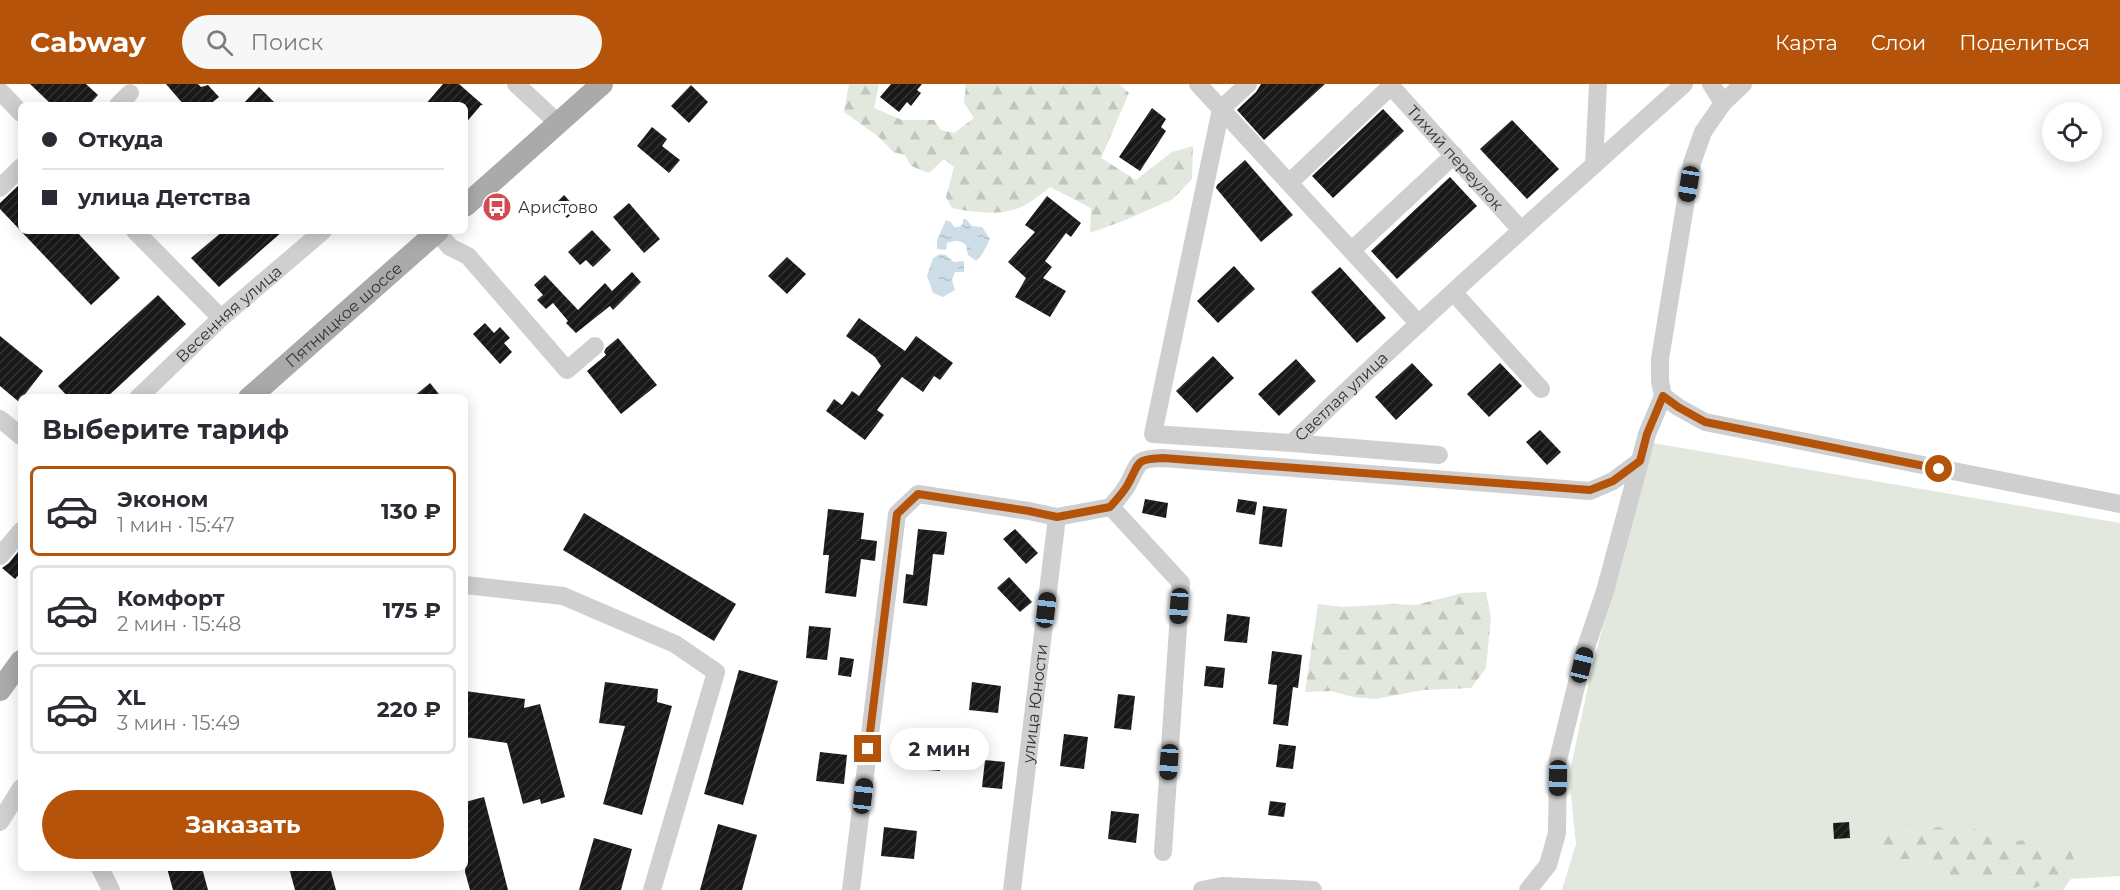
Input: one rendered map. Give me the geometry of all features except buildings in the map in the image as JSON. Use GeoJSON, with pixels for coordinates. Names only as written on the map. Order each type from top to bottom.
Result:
{"type":"FeatureCollection","features":[{"type":"Feature","properties":{"kind":"main road"},"geometry":{"type":"LineString","coordinates":[[468,203],[602,84]]}},
{"type":"Feature","properties":{"kind":"main road","name":"Пятницкое шоссе"},"geometry":{"type":"LineString","coordinates":[[254,394],[434,234]]}},
{"type":"Feature","properties":{"kind":"main road"},"geometry":{"type":"LineString","coordinates":[[0,690],[18,665]]}},
{"type":"Feature","properties":{"kind":"street"},"geometry":{"type":"LineString","coordinates":[[516,84],[558,123]]}},
{"type":"Feature","properties":{"kind":"street"},"geometry":{"type":"LineString","coordinates":[[1198,84],[1419,324]]}},
{"type":"Feature","properties":{"kind":"street"},"geometry":{"type":"LineString","coordinates":[[1221,109],[1248,84]]}},
{"type":"Feature","properties":{"kind":"street"},"geometry":{"type":"LineString","coordinates":[[1594,165],[1598,84]]}},
{"type":"Feature","properties":{"kind":"street","name":"Светлая улица"},"geometry":{"type":"LineString","coordinates":[[1221,109],[1153,434],[1292,444],[1348,389],[1521,230],[1684,84]]}},
{"type":"Feature","properties":{"kind":"street"},"geometry":{"type":"LineString","coordinates":[[1711,84],[1723,103]]}},
{"type":"Feature","properties":{"kind":"street"},"geometry":{"type":"LineString","coordinates":[[1528,890],[1548,865],[1557,833],[1558,760],[1585,650],[1605,591],[1647,434],[1663,396],[1660,359],[1692,163],[1703,132],[1723,103],[1743,84]]}},
{"type":"Feature","properties":{"kind":"street"},"geometry":{"type":"LineString","coordinates":[[1289,183],[1390,85]]}},
{"type":"Feature","properties":{"kind":"street","name":"Тихий переулок"},"geometry":{"type":"LineString","coordinates":[[1390,85],[1521,230]]}},
{"type":"Feature","properties":{"kind":"street"},"geometry":{"type":"LineString","coordinates":[[0,91],[18,110]]}},
{"type":"Feature","properties":{"kind":"street"},"geometry":{"type":"LineString","coordinates":[[1352,250],[1454,155]]}},
{"type":"Feature","properties":{"kind":"street"},"geometry":{"type":"LineString","coordinates":[[0,188],[18,170]]}},
{"type":"Feature","properties":{"kind":"street"},"geometry":{"type":"LineString","coordinates":[[138,234],[221,318]]}},
{"type":"Feature","properties":{"kind":"street","name":"Весенняя улица"},"geometry":{"type":"LineString","coordinates":[[142,394],[221,318],[319,234]]}},
{"type":"Feature","properties":{"kind":"street"},"geometry":{"type":"LineString","coordinates":[[439,234],[450,247],[468,256],[567,370],[595,346]]}},
{"type":"Feature","properties":{"kind":"street"},"geometry":{"type":"LineString","coordinates":[[1454,293],[1541,389]]}},
{"type":"Feature","properties":{"kind":"street"},"geometry":{"type":"LineString","coordinates":[[1663,396],[1705,422],[2120,504]]}},
{"type":"Feature","properties":{"kind":"street"},"geometry":{"type":"LineString","coordinates":[[0,419],[18,434]]}},
{"type":"Feature","properties":{"kind":"street"},"geometry":{"type":"LineString","coordinates":[[1292,444],[1438,455]]}},
{"type":"Feature","properties":{"kind":"street"},"geometry":{"type":"LineString","coordinates":[[851,890],[897,514],[918,494],[1057,517],[1110,507],[1128,485],[1136,466],[1146,459],[1163,458],[1590,490],[1613,481],[1640,461]]}},
{"type":"Feature","properties":{"kind":"street"},"geometry":{"type":"LineString","coordinates":[[1110,507],[1181,583],[1163,852]]}},
{"type":"Feature","properties":{"kind":"street","name":"улица Юности"},"geometry":{"type":"LineString","coordinates":[[1012,890],[1057,517]]}},
{"type":"Feature","properties":{"kind":"street"},"geometry":{"type":"LineString","coordinates":[[0,556],[18,535]]}},
{"type":"Feature","properties":{"kind":"street"},"geometry":{"type":"LineString","coordinates":[[468,585],[563,596],[675,644],[716,672],[652,890]]}},
{"type":"Feature","properties":{"kind":"street"},"geometry":{"type":"LineString","coordinates":[[0,822],[18,793]]}},
{"type":"Feature","properties":{"kind":"street"},"geometry":{"type":"LineString","coordinates":[[102,871],[111,890]]}},
{"type":"Feature","properties":{"kind":"street"},"geometry":{"type":"LineString","coordinates":[[1202,890],[1222,886],[1313,890]]}},
{"type":"Feature","properties":{"kind":"green space"},"geometry":{"type":"Polygon","coordinates":[[[849,84],[879,84],[874,108],[902,120],[934,120],[941,130],[954,133],[974,118],[964,103],[966,84],[1119,84],[1129,93],[1101,158],[1136,180],[1172,152],[1193,146],[1192,179],[1173,199],[1090,233],[1091,208],[1050,187],[1027,204],[1009,211],[980,212],[952,208],[946,197],[954,167],[944,159],[929,173],[911,166],[905,155],[893,152],[880,138],[844,112],[849,84]]]}},
{"type":"Feature","properties":{"kind":"green space"},"geometry":{"type":"Polygon","coordinates":[[[1653,443],[2120,523],[2120,876],[2071,879],[2063,890],[1562,890],[1576,844],[1569,776],[1593,663],[1653,443]],[[1938,827],[1914,831],[1888,829],[1871,836],[1875,855],[1900,859],[1925,859],[1943,873],[1991,882],[2014,877],[2035,888],[2069,844],[2046,846],[2024,840],[2000,843],[1983,827],[1960,832],[1938,827]]]}},
{"type":"Feature","properties":{"kind":"green space"},"geometry":{"type":"Polygon","coordinates":[[[1486,592],[1491,618],[1486,668],[1471,688],[1423,690],[1376,699],[1353,697],[1331,691],[1305,692],[1318,604],[1343,607],[1416,605],[1462,593],[1486,592]]]}},
{"type":"Feature","properties":{"kind":"green space"},"geometry":{"type":"Polygon","coordinates":[[[1938,827],[1960,832],[1983,827],[2000,843],[2024,840],[2046,846],[2069,843],[2076,867],[2035,888],[2014,877],[1991,882],[1967,879],[1943,873],[1925,859],[1900,859],[1875,855],[1871,836],[1888,829],[1914,831],[1938,827]]]}},
{"type":"Feature","properties":{"kind":"water"},"geometry":{"type":"Polygon","coordinates":[[[963,219],[966,219],[972,226],[982,227],[990,239],[976,261],[968,255],[966,245],[959,241],[947,243],[946,250],[937,249],[937,240],[946,220],[954,227],[959,227],[963,224],[963,219]]]}},
{"type":"Feature","properties":{"kind":"water"},"geometry":{"type":"Polygon","coordinates":[[[940,254],[946,255],[954,262],[964,261],[964,272],[955,272],[952,280],[955,290],[943,297],[933,293],[927,276],[933,258],[940,254]]]}},
{"type":"Feature","properties":{"kind":"place","name":"Аристово"},"geometry":{"type":"Point","coordinates":[497,207]}},
{"type":"Feature","properties":{"kind":"route"},"geometry":{"type":"LineString","coordinates":[[868,749],[897,514],[918,494],[1057,517],[1110,507],[1128,485],[1136,466],[1146,459],[1163,458],[1590,490],[1613,481],[1640,461],[1647,434],[1663,396],[1705,422],[1939,469]]}}]}
